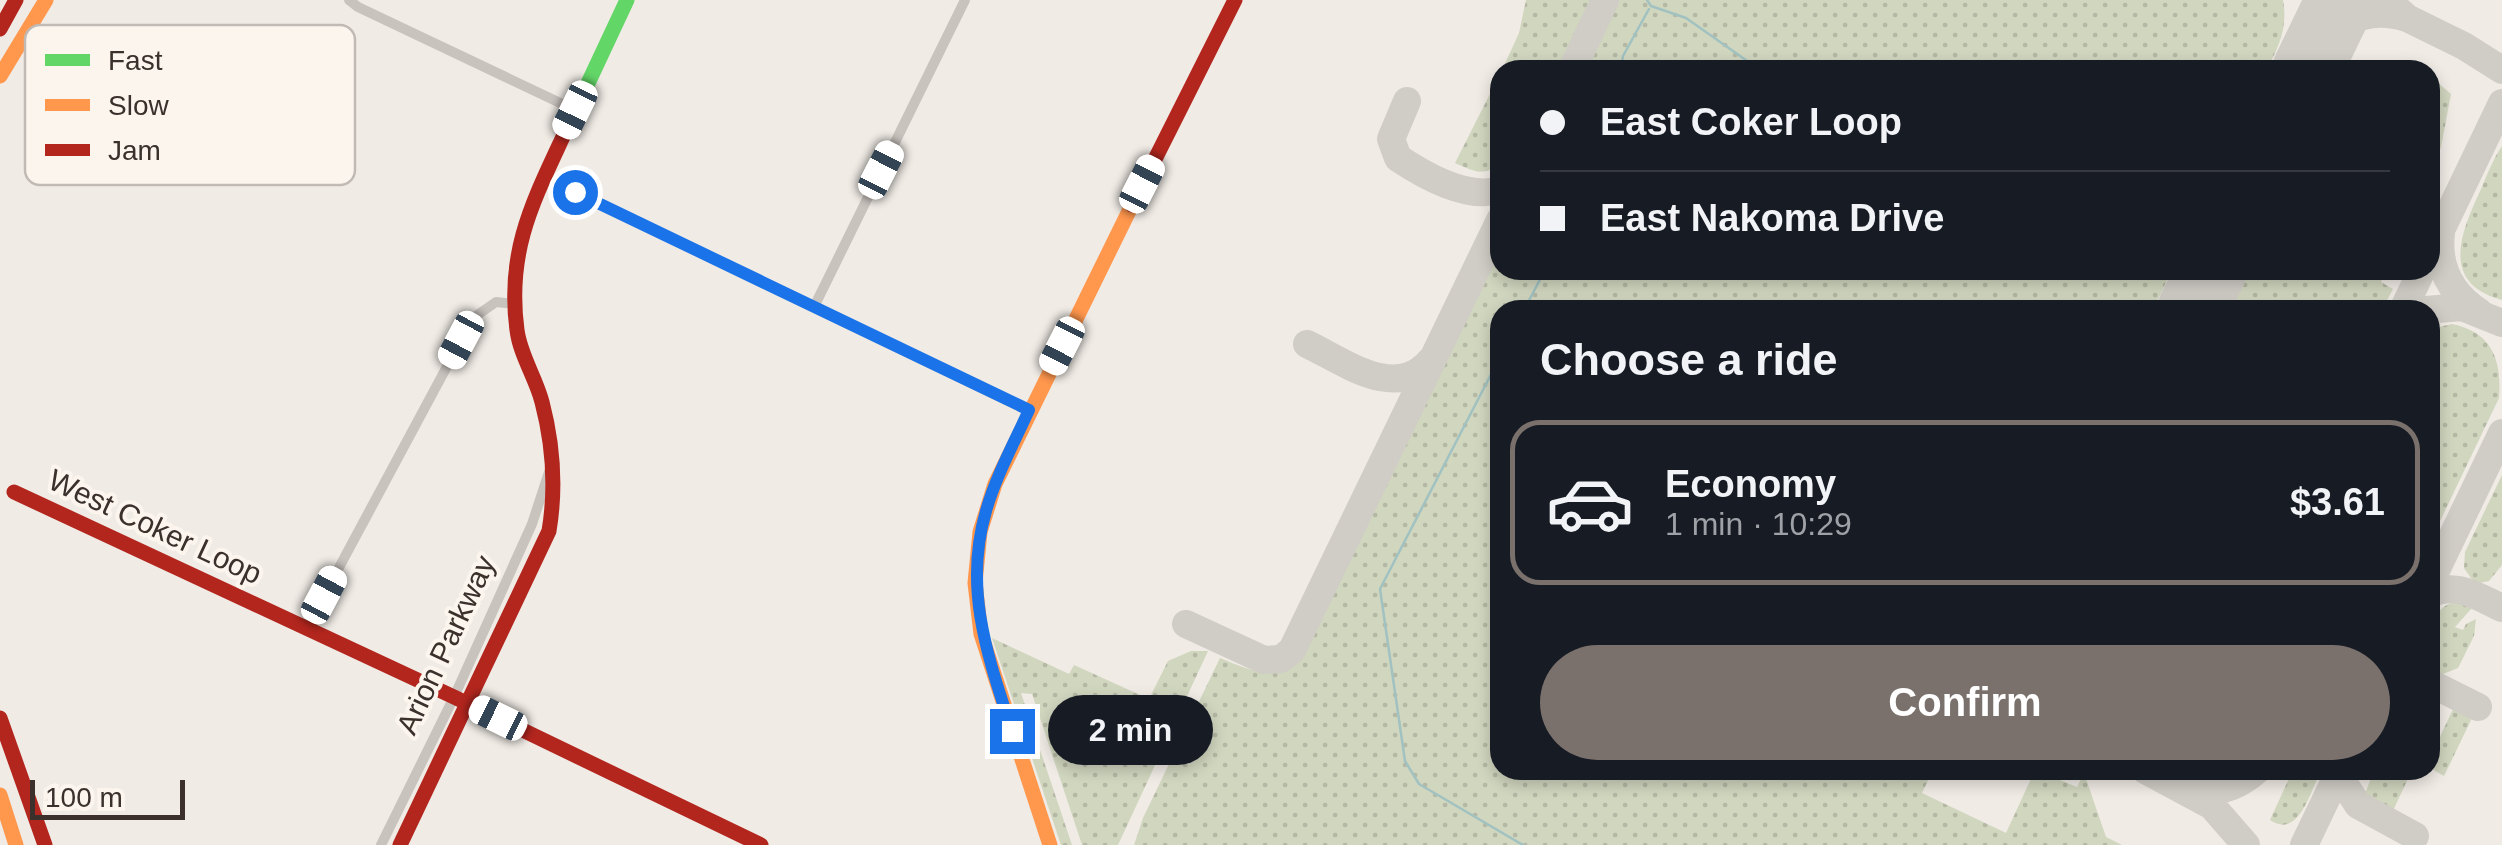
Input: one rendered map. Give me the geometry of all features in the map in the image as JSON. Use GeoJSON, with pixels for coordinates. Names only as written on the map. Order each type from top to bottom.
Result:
{"type":"FeatureCollection","features":[{"type":"Feature","properties":{"kind":"main road"},"geometry":{"type":"LineString","coordinates":[[0,30],[16,0]]}},
{"type":"Feature","properties":{"kind":"main road"},"geometry":{"type":"LineString","coordinates":[[29,25],[46,0]]}},
{"type":"Feature","properties":{"kind":"main road","name":"Arion Parkway"},"geometry":{"type":"LineString","coordinates":[[400,845],[462,700],[550,531],[554,500],[547,422],[517,334],[514,304],[518,247],[543,177],[627,0]]}},
{"type":"Feature","properties":{"kind":"main road"},"geometry":{"type":"LineString","coordinates":[[1050,845],[988,658],[976,608],[978,545],[986,508],[1029,410],[1235,0]]}},
{"type":"Feature","properties":{"kind":"main road"},"geometry":{"type":"LineString","coordinates":[[0,76],[25,31]]}},
{"type":"Feature","properties":{"kind":"main road","name":"West Coker Loop"},"geometry":{"type":"LineString","coordinates":[[14,492],[462,700],[761,845]]}},
{"type":"Feature","properties":{"kind":"main road"},"geometry":{"type":"LineString","coordinates":[[0,718],[45,845]]}},
{"type":"Feature","properties":{"kind":"main road"},"geometry":{"type":"LineString","coordinates":[[0,796],[16,845]]}},
{"type":"Feature","properties":{"kind":"street"},"geometry":{"type":"LineString","coordinates":[[349,0],[358,8],[575,110]]}},
{"type":"Feature","properties":{"kind":"street"},"geometry":{"type":"LineString","coordinates":[[814,307],[965,0]]}},
{"type":"Feature","properties":{"kind":"street"},"geometry":{"type":"LineString","coordinates":[[543,177],[1029,410]]}},
{"type":"Feature","properties":{"kind":"street"},"geometry":{"type":"LineString","coordinates":[[306,629],[473,318],[496,302],[514,304]]}},
{"type":"Feature","properties":{"kind":"street","name":"Arion Parkway"},"geometry":{"type":"LineString","coordinates":[[382,845],[462,700]]}},
{"type":"Feature","properties":{"kind":"green space"},"geometry":{"type":"Polygon","coordinates":[[[1526,0],[1592,0],[1564,60],[1507,60],[1519,33],[1526,0]]]}},
{"type":"Feature","properties":{"kind":"green space"},"geometry":{"type":"Polygon","coordinates":[[[1619,0],[2283,0],[2283,28],[2272,60],[1590,60],[1619,0]]]}},
{"type":"Feature","properties":{"kind":"green space"},"geometry":{"type":"Polygon","coordinates":[[[2440,85],[2451,94],[2440,149],[2440,85]]]}},
{"type":"Feature","properties":{"kind":"green space"},"geometry":{"type":"Polygon","coordinates":[[[1490,94],[1490,169],[1483,172],[1455,163],[1490,94]]]}},
{"type":"Feature","properties":{"kind":"green space"},"geometry":{"type":"Polygon","coordinates":[[[2502,146],[2502,300],[2482,292],[2469,281],[2460,254],[2467,221],[2502,146]]]}},
{"type":"Feature","properties":{"kind":"green space"},"geometry":{"type":"Polygon","coordinates":[[[1490,269],[1490,280],[2167,280],[2158,300],[1490,300],[1490,780],[1928,780],[1922,793],[2006,833],[2030,780],[2060,780],[2077,787],[2080,780],[2086,780],[2106,837],[2122,845],[1134,845],[1143,818],[1220,658],[1273,672],[1304,655],[1490,269]]]}},
{"type":"Feature","properties":{"kind":"green space"},"geometry":{"type":"Polygon","coordinates":[[[2245,280],[2382,280],[2393,289],[2387,300],[2235,300],[2245,280]]]}},
{"type":"Feature","properties":{"kind":"green space"},"geometry":{"type":"Polygon","coordinates":[[[2452,324],[2466,328],[2485,341],[2499,372],[2499,398],[2440,521],[2440,327],[2452,324]]]}},
{"type":"Feature","properties":{"kind":"green space"},"geometry":{"type":"Polygon","coordinates":[[[2502,475],[2502,565],[2489,581],[2475,584],[2464,568],[2465,552],[2502,475]]]}},
{"type":"Feature","properties":{"kind":"green space"},"geometry":{"type":"Polygon","coordinates":[[[2458,601],[2472,608],[2455,627],[2463,630],[2476,619],[2474,636],[2458,668],[2440,675],[2440,610],[2458,601]]]}},
{"type":"Feature","properties":{"kind":"green space"},"geometry":{"type":"Polygon","coordinates":[[[992,638],[1069,674],[1074,665],[1149,699],[1168,661],[1191,651],[1208,651],[1118,845],[1082,845],[1032,694],[1021,693],[1072,845],[1061,845],[992,638]]]}},
{"type":"Feature","properties":{"kind":"green space"},"geometry":{"type":"Polygon","coordinates":[[[2454,707],[2473,716],[2444,776],[2440,774],[2440,737],[2454,707]]]}},
{"type":"Feature","properties":{"kind":"green space"},"geometry":{"type":"Polygon","coordinates":[[[2288,780],[2317,780],[2296,818],[2280,824],[2270,820],[2288,780]]]}},
{"type":"Feature","properties":{"kind":"green space"},"geometry":{"type":"Polygon","coordinates":[[[2370,780],[2407,780],[2391,815],[2363,799],[2370,780]]]}},
{"type":"Feature","properties":{"kind":"waterway"},"geometry":{"type":"LineString","coordinates":[[1647,0],[1651,6],[1686,18],[1746,60]]}},
{"type":"Feature","properties":{"kind":"waterway"},"geometry":{"type":"LineString","coordinates":[[1622,60],[1649,9]]}},
{"type":"Feature","properties":{"kind":"waterway"},"geometry":{"type":"LineString","coordinates":[[1529,300],[1540,280]]}},
{"type":"Feature","properties":{"kind":"waterway"},"geometry":{"type":"LineString","coordinates":[[1490,376],[1380,589],[1405,761],[1419,784],[1523,845]]}},
{"type":"Feature","properties":{"kind":"taxiway"},"geometry":{"type":"LineString","coordinates":[[1577,60],[1605,0]]}},
{"type":"Feature","properties":{"kind":"taxiway"},"geometry":{"type":"LineString","coordinates":[[2387,0],[2407,18],[2502,70]]}},
{"type":"Feature","properties":{"kind":"taxiway"},"geometry":{"type":"LineString","coordinates":[[2316,52],[2334,32],[2355,18],[2379,14],[2407,18]]}},
{"type":"Feature","properties":{"kind":"taxiway"},"geometry":{"type":"LineString","coordinates":[[1407,101],[1391,139],[1398,158],[1461,189],[1490,192]]}},
{"type":"Feature","properties":{"kind":"taxiway"},"geometry":{"type":"LineString","coordinates":[[2440,232],[2502,103]]}},
{"type":"Feature","properties":{"kind":"taxiway"},"geometry":{"type":"LineString","coordinates":[[2441,233],[2441,257],[2448,278],[2460,296],[2479,312]]}},
{"type":"Feature","properties":{"kind":"taxiway"},"geometry":{"type":"LineString","coordinates":[[1186,624],[1264,660],[1281,659],[1292,650],[1490,241]]}},
{"type":"Feature","properties":{"kind":"taxiway"},"geometry":{"type":"LineString","coordinates":[[2408,300],[2417,280]]}},
{"type":"Feature","properties":{"kind":"taxiway"},"geometry":{"type":"LineString","coordinates":[[2440,309],[2462,307],[2502,323]]}},
{"type":"Feature","properties":{"kind":"taxiway"},"geometry":{"type":"LineString","coordinates":[[1307,344],[1354,368],[1386,378],[1402,378],[1431,360]]}},
{"type":"Feature","properties":{"kind":"taxiway"},"geometry":{"type":"LineString","coordinates":[[2440,562],[2502,433]]}},
{"type":"Feature","properties":{"kind":"taxiway"},"geometry":{"type":"LineString","coordinates":[[2440,590],[2476,595],[2502,608]]}},
{"type":"Feature","properties":{"kind":"taxiway"},"geometry":{"type":"LineString","coordinates":[[2440,688],[2478,707]]}},
{"type":"Feature","properties":{"kind":"taxiway"},"geometry":{"type":"LineString","coordinates":[[2164,780],[2212,806],[2246,845]]}},
{"type":"Feature","properties":{"kind":"taxiway"},"geometry":{"type":"LineString","coordinates":[[2185,789],[2224,789],[2244,780]]}},
{"type":"Feature","properties":{"kind":"taxiway"},"geometry":{"type":"LineString","coordinates":[[2304,845],[2335,780]]}},
{"type":"Feature","properties":{"kind":"taxiway"},"geometry":{"type":"LineString","coordinates":[[2342,780],[2358,805],[2415,836]]}},
{"type":"Feature","properties":{"kind":"runway"},"geometry":{"type":"LineString","coordinates":[[2312,60],[2341,0]]}},
{"type":"Feature","properties":{"kind":"runway"},"geometry":{"type":"LineString","coordinates":[[2197,300],[2207,280]]}},
{"type":"Feature","properties":{"kind":"traffic: fast"},"geometry":{"type":"LineString","coordinates":[[568,126],[627,0]]}},
{"type":"Feature","properties":{"kind":"traffic: slow"},"geometry":{"type":"LineString","coordinates":[[31,25],[46,0]]}},
{"type":"Feature","properties":{"kind":"traffic: slow"},"geometry":{"type":"LineString","coordinates":[[0,76],[25,35]]}},
{"type":"Feature","properties":{"kind":"traffic: slow"},"geometry":{"type":"LineString","coordinates":[[1050,845],[981,634],[975,583],[980,532],[995,484],[1132,205]]}},
{"type":"Feature","properties":{"kind":"traffic: slow"},"geometry":{"type":"LineString","coordinates":[[0,795],[16,845]]}},
{"type":"Feature","properties":{"kind":"traffic: jam"},"geometry":{"type":"LineString","coordinates":[[0,29],[16,0]]}},
{"type":"Feature","properties":{"kind":"traffic: jam"},"geometry":{"type":"LineString","coordinates":[[1132,205],[1235,0]]}},
{"type":"Feature","properties":{"kind":"traffic: jam"},"geometry":{"type":"LineString","coordinates":[[400,845],[549,531],[553,483],[549,434],[519,339],[516,274],[526,224],[568,126]]}},
{"type":"Feature","properties":{"kind":"traffic: jam"},"geometry":{"type":"LineString","coordinates":[[14,492],[761,845]]}},
{"type":"Feature","properties":{"kind":"traffic: jam"},"geometry":{"type":"LineString","coordinates":[[0,718],[45,845]]}},
{"type":"Feature","properties":{"kind":"route"},"geometry":{"type":"LineString","coordinates":[[575,192],[1029,410],[986,508],[976,558],[976,608],[981,634],[1012,731]]}}]}
